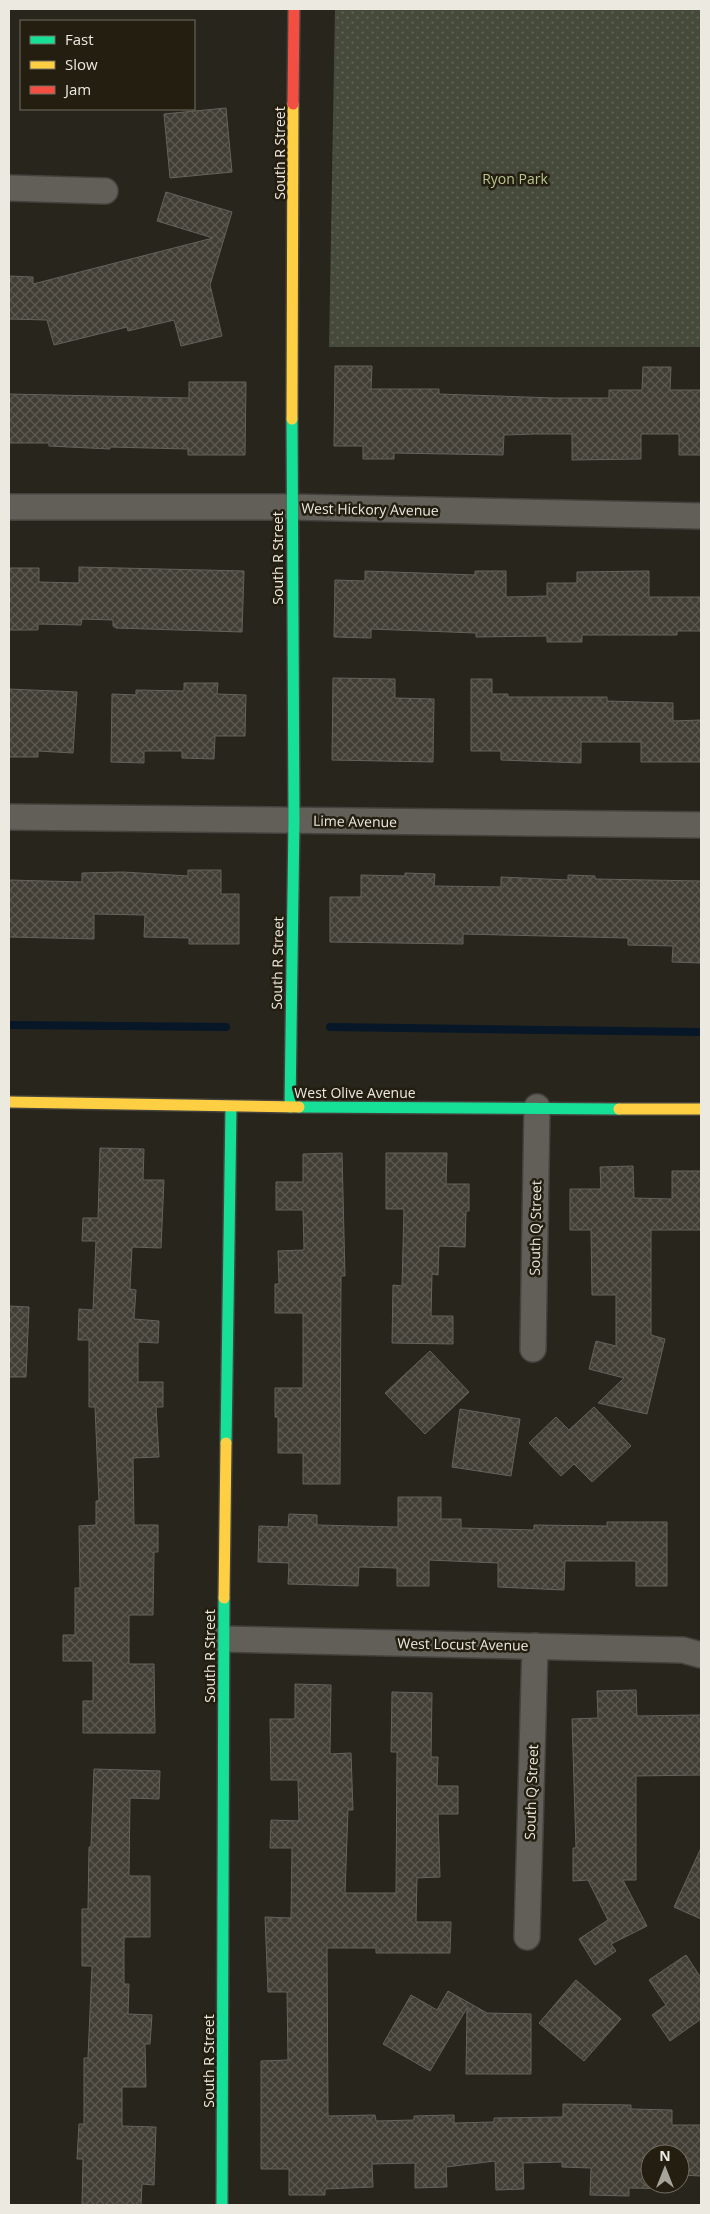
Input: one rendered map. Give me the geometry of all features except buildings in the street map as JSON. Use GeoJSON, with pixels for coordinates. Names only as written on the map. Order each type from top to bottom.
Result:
{"type":"FeatureCollection","features":[{"type":"Feature","properties":{"kind":"street","name":"South R Street"},"geometry":{"type":"LineString","coordinates":[[290,1107],[294,820],[291,507],[294,9]]}},
{"type":"Feature","properties":{"kind":"street"},"geometry":{"type":"LineString","coordinates":[[9,188],[105,191]]}},
{"type":"Feature","properties":{"kind":"street","name":"West Hickory Avenue"},"geometry":{"type":"LineString","coordinates":[[9,507],[291,507],[701,516]]}},
{"type":"Feature","properties":{"kind":"street","name":"Lime Avenue"},"geometry":{"type":"LineString","coordinates":[[9,817],[701,825]]}},
{"type":"Feature","properties":{"kind":"street","name":"West Olive Avenue"},"geometry":{"type":"LineString","coordinates":[[9,1102],[231,1107],[701,1109]]}},
{"type":"Feature","properties":{"kind":"street","name":"South R Street"},"geometry":{"type":"LineString","coordinates":[[222,2205],[223,1639],[231,1107]]}},
{"type":"Feature","properties":{"kind":"street","name":"South Q Street"},"geometry":{"type":"LineString","coordinates":[[533,1349],[537,1107]]}},
{"type":"Feature","properties":{"kind":"street","name":"West Locust Avenue"},"geometry":{"type":"LineString","coordinates":[[223,1639],[683,1650],[701,1655]]}},
{"type":"Feature","properties":{"kind":"street","name":"South Q Street"},"geometry":{"type":"LineString","coordinates":[[527,1937],[535,1646]]}},
{"type":"Feature","properties":{"kind":"green space","name":"Ryon Park"},"geometry":{"type":"Polygon","coordinates":[[[335,9],[701,9],[701,347],[329,347],[335,9]]]}},
{"type":"Feature","properties":{"kind":"waterway"},"geometry":{"type":"LineString","coordinates":[[9,1025],[226,1027]]}},
{"type":"Feature","properties":{"kind":"waterway"},"geometry":{"type":"LineString","coordinates":[[330,1027],[701,1032]]}},
{"type":"Feature","properties":{"kind":"traffic: fast"},"geometry":{"type":"LineString","coordinates":[[290,1107],[294,820],[292,419]]}},
{"type":"Feature","properties":{"kind":"traffic: fast"},"geometry":{"type":"LineString","coordinates":[[226,1443],[231,1107]]}},
{"type":"Feature","properties":{"kind":"traffic: fast"},"geometry":{"type":"LineString","coordinates":[[299,1107],[619,1109]]}},
{"type":"Feature","properties":{"kind":"traffic: fast"},"geometry":{"type":"LineString","coordinates":[[222,2205],[224,1598]]}},
{"type":"Feature","properties":{"kind":"traffic: slow"},"geometry":{"type":"LineString","coordinates":[[292,419],[293,104]]}},
{"type":"Feature","properties":{"kind":"traffic: slow"},"geometry":{"type":"LineString","coordinates":[[9,1102],[299,1107]]}},
{"type":"Feature","properties":{"kind":"traffic: slow"},"geometry":{"type":"LineString","coordinates":[[619,1109],[701,1109]]}},
{"type":"Feature","properties":{"kind":"traffic: slow"},"geometry":{"type":"LineString","coordinates":[[224,1598],[226,1443]]}},
{"type":"Feature","properties":{"kind":"traffic: jam"},"geometry":{"type":"LineString","coordinates":[[293,104],[294,9]]}}]}
